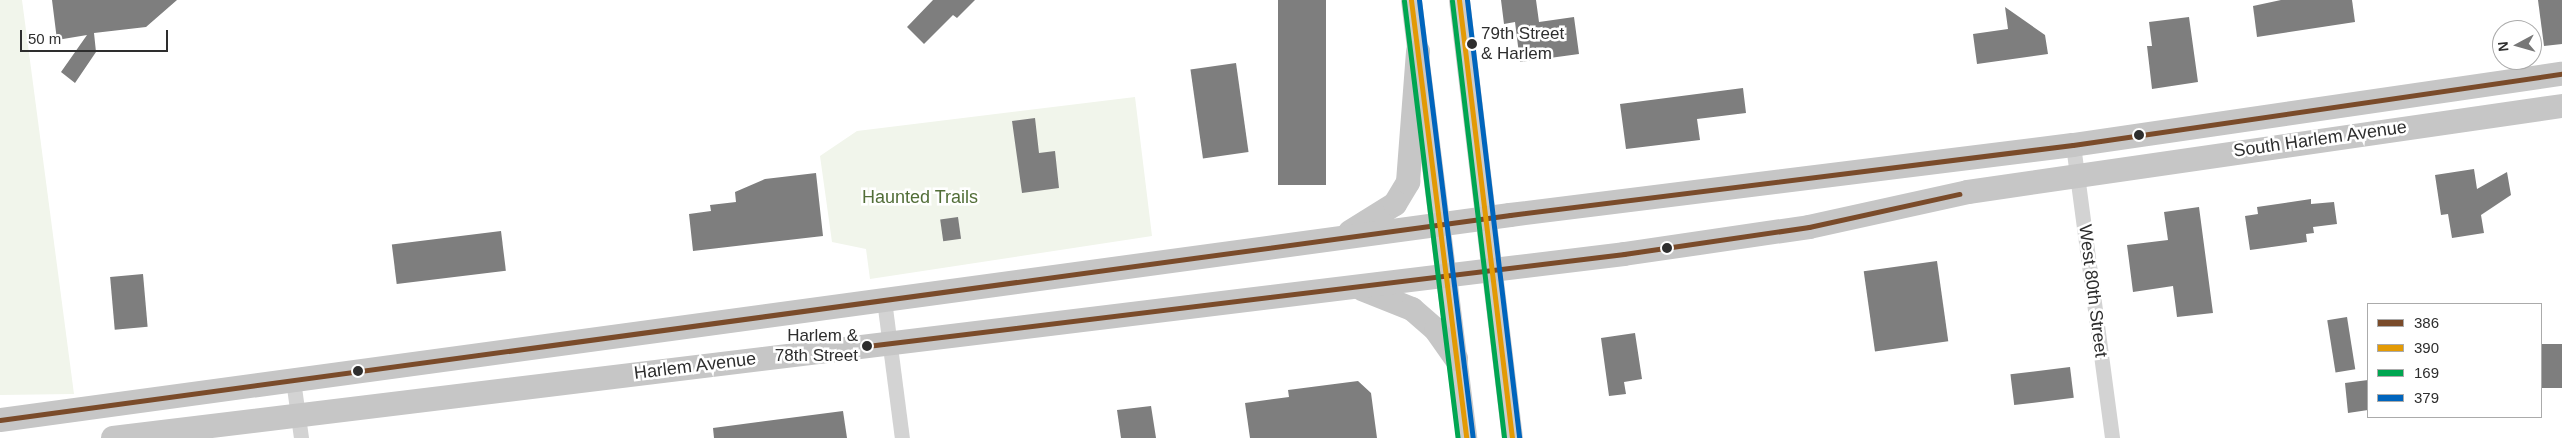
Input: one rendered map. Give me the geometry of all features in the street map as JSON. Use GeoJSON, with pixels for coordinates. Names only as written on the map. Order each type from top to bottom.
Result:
{"type":"FeatureCollection","features":[{"type":"Feature","properties":{"kind":"main road"},"geometry":{"type":"LineString","coordinates":[[1411,0],[1466,438]]}},
{"type":"Feature","properties":{"kind":"main road"},"geometry":{"type":"LineString","coordinates":[[1459,0],[1512,438]]}},
{"type":"Feature","properties":{"kind":"main road"},"geometry":{"type":"LineString","coordinates":[[1337,239],[1386,211],[1404,191],[1414,143],[1418,51]]}},
{"type":"Feature","properties":{"kind":"main road","name":"South Harlem Avenue"},"geometry":{"type":"LineString","coordinates":[[2073,145],[2562,74]]}},
{"type":"Feature","properties":{"kind":"main road","name":"South Harlem Avenue"},"geometry":{"type":"LineString","coordinates":[[2078,177],[2562,106]]}},
{"type":"Feature","properties":{"kind":"main road"},"geometry":{"type":"LineString","coordinates":[[0,420],[1440,225],[2073,145]]}},
{"type":"Feature","properties":{"kind":"main road","name":"Harlem Avenue"},"geometry":{"type":"LineString","coordinates":[[113,438],[298,413],[1492,271],[1772,233],[1961,194],[2078,177]]}},
{"type":"Feature","properties":{"kind":"main road"},"geometry":{"type":"LineString","coordinates":[[1358,288],[1412,309],[1436,330],[1456,359]]}},
{"type":"Feature","properties":{"kind":"street","name":"West 80th Street"},"geometry":{"type":"LineString","coordinates":[[2073,145],[2112,438]]}},
{"type":"Feature","properties":{"kind":"street"},"geometry":{"type":"LineString","coordinates":[[884,300],[902,438]]}},
{"type":"Feature","properties":{"kind":"street"},"geometry":{"type":"LineString","coordinates":[[293,380],[301,438]]}},
{"type":"Feature","properties":{"kind":"green space"},"geometry":{"type":"Polygon","coordinates":[[[0,0],[22,0],[74,394],[0,395],[0,0]]]}},
{"type":"Feature","properties":{"kind":"green space","name":"Haunted Trails"},"geometry":{"type":"Polygon","coordinates":[[[1135,97],[1152,236],[870,279],[866,249],[832,242],[820,156],[857,131],[1135,97]]]}},
{"type":"Feature","properties":{"kind":"building"},"geometry":{"type":"Polygon","coordinates":[[[52,0],[177,0],[146,27],[94,33],[96,52],[75,83],[61,72],[87,35],[57,40],[52,0]]]}},
{"type":"Feature","properties":{"kind":"building"},"geometry":{"type":"Polygon","coordinates":[[[933,0],[975,0],[957,18],[953,15],[924,44],[907,27],[933,0]]]}},
{"type":"Feature","properties":{"kind":"building"},"geometry":{"type":"Polygon","coordinates":[[[1278,0],[1326,0],[1326,185],[1278,185],[1278,0]]]}},
{"type":"Feature","properties":{"kind":"building"},"geometry":{"type":"Polygon","coordinates":[[[1501,0],[1536,0],[1539,22],[1574,17],[1579,54],[1520,62],[1515,22],[1504,24],[1501,0]]]}},
{"type":"Feature","properties":{"kind":"building"},"geometry":{"type":"Polygon","coordinates":[[[2281,0],[2352,0],[2355,22],[2257,37],[2253,6],[2281,0]]]}},
{"type":"Feature","properties":{"kind":"building"},"geometry":{"type":"Polygon","coordinates":[[[2538,0],[2562,0],[2562,44],[2544,46],[2538,0]]]}},
{"type":"Feature","properties":{"kind":"building"},"geometry":{"type":"Polygon","coordinates":[[[2005,7],[2045,35],[2048,54],[1977,64],[1973,34],[2008,29],[2005,7]]]}},
{"type":"Feature","properties":{"kind":"building"},"geometry":{"type":"Polygon","coordinates":[[[2189,17],[2198,82],[2152,89],[2147,46],[2152,46],[2149,22],[2189,17]]]}},
{"type":"Feature","properties":{"kind":"building"},"geometry":{"type":"Polygon","coordinates":[[[1236,63],[1249,152],[1203,159],[1190,69],[1236,63]]]}},
{"type":"Feature","properties":{"kind":"building"},"geometry":{"type":"Polygon","coordinates":[[[1743,88],[1746,113],[1697,119],[1700,140],[1626,149],[1620,104],[1743,88]]]}},
{"type":"Feature","properties":{"kind":"building"},"geometry":{"type":"Polygon","coordinates":[[[1035,118],[1039,153],[1055,151],[1059,188],[1022,193],[1012,121],[1035,118]]]}},
{"type":"Feature","properties":{"kind":"building"},"geometry":{"type":"Polygon","coordinates":[[[2474,169],[2477,189],[2507,172],[2511,195],[2481,215],[2484,233],[2452,238],[2448,214],[2441,215],[2435,175],[2474,169]]]}},
{"type":"Feature","properties":{"kind":"building"},"geometry":{"type":"Polygon","coordinates":[[[816,173],[823,236],[693,251],[689,214],[711,211],[710,205],[736,202],[735,192],[765,179],[816,173]]]}},
{"type":"Feature","properties":{"kind":"building"},"geometry":{"type":"Polygon","coordinates":[[[2311,199],[2311,204],[2334,202],[2337,224],[2313,227],[2314,233],[2306,234],[2307,242],[2250,250],[2245,216],[2258,214],[2257,207],[2311,199]]]}},
{"type":"Feature","properties":{"kind":"building"},"geometry":{"type":"Polygon","coordinates":[[[2199,207],[2213,313],[2177,317],[2173,286],[2133,292],[2127,245],[2168,240],[2164,212],[2199,207]]]}},
{"type":"Feature","properties":{"kind":"building"},"geometry":{"type":"Polygon","coordinates":[[[958,217],[961,239],[943,241],[940,220],[958,217]]]}},
{"type":"Feature","properties":{"kind":"building"},"geometry":{"type":"Polygon","coordinates":[[[501,231],[506,271],[397,284],[392,244],[501,231]]]}},
{"type":"Feature","properties":{"kind":"building"},"geometry":{"type":"Polygon","coordinates":[[[1937,261],[1948,341],[1875,352],[1864,271],[1937,261]]]}},
{"type":"Feature","properties":{"kind":"building"},"geometry":{"type":"Polygon","coordinates":[[[143,274],[148,327],[115,330],[110,277],[143,274]]]}},
{"type":"Feature","properties":{"kind":"building"},"geometry":{"type":"Polygon","coordinates":[[[2347,317],[2355,369],[2336,372],[2327,320],[2347,317]]]}},
{"type":"Feature","properties":{"kind":"building"},"geometry":{"type":"Polygon","coordinates":[[[1635,333],[1642,379],[1624,382],[1626,394],[1609,396],[1601,338],[1635,333]]]}},
{"type":"Feature","properties":{"kind":"building"},"geometry":{"type":"Polygon","coordinates":[[[2542,344],[2562,344],[2562,388],[2542,388],[2542,344]]]}},
{"type":"Feature","properties":{"kind":"building"},"geometry":{"type":"Polygon","coordinates":[[[2070,367],[2074,398],[2014,405],[2010,374],[2070,367]]]}},
{"type":"Feature","properties":{"kind":"building"},"geometry":{"type":"Polygon","coordinates":[[[2367,380],[2367,410],[2348,413],[2345,383],[2367,380]]]}},
{"type":"Feature","properties":{"kind":"building"},"geometry":{"type":"Polygon","coordinates":[[[1358,381],[1371,393],[1377,438],[1250,438],[1245,403],[1289,397],[1288,390],[1358,381]]]}},
{"type":"Feature","properties":{"kind":"building"},"geometry":{"type":"Polygon","coordinates":[[[1151,406],[1156,438],[1121,438],[1117,410],[1151,406]]]}},
{"type":"Feature","properties":{"kind":"building"},"geometry":{"type":"Polygon","coordinates":[[[843,411],[847,438],[714,438],[713,428],[843,411]]]}},
{"type":"Feature","properties":{"kind":"transit line","name":"390"},"geometry":{"type":"LineString","coordinates":[[1411,0],[1466,438]]}},
{"type":"Feature","properties":{"kind":"transit line","name":"379"},"geometry":{"type":"LineString","coordinates":[[1419,0],[1473,437]]}},
{"type":"Feature","properties":{"kind":"transit line","name":"390"},"geometry":{"type":"LineString","coordinates":[[1459,0],[1512,438]]}},
{"type":"Feature","properties":{"kind":"transit line","name":"379"},"geometry":{"type":"LineString","coordinates":[[1467,0],[1519,437]]}},
{"type":"Feature","properties":{"kind":"transit line","name":"169"},"geometry":{"type":"LineString","coordinates":[[1404,1],[1458,438]]}},
{"type":"Feature","properties":{"kind":"transit line","name":"169"},"geometry":{"type":"LineString","coordinates":[[1452,1],[1504,438]]}},
{"type":"Feature","properties":{"kind":"transit line","name":"386"},"geometry":{"type":"LineString","coordinates":[[0,420],[1510,215],[2073,145],[2562,74]]}},
{"type":"Feature","properties":{"kind":"transit line","name":"386"},"geometry":{"type":"LineString","coordinates":[[867,346],[1624,254],[1809,227],[1959,194]]}},
{"type":"Feature","properties":{"kind":"place","name":"79th Street & Harlem"},"geometry":{"type":"Point","coordinates":[1472,44]}},
{"type":"Feature","properties":{"kind":"place","name":"Harlem & 78th Street"},"geometry":{"type":"Point","coordinates":[867,346]}}]}
